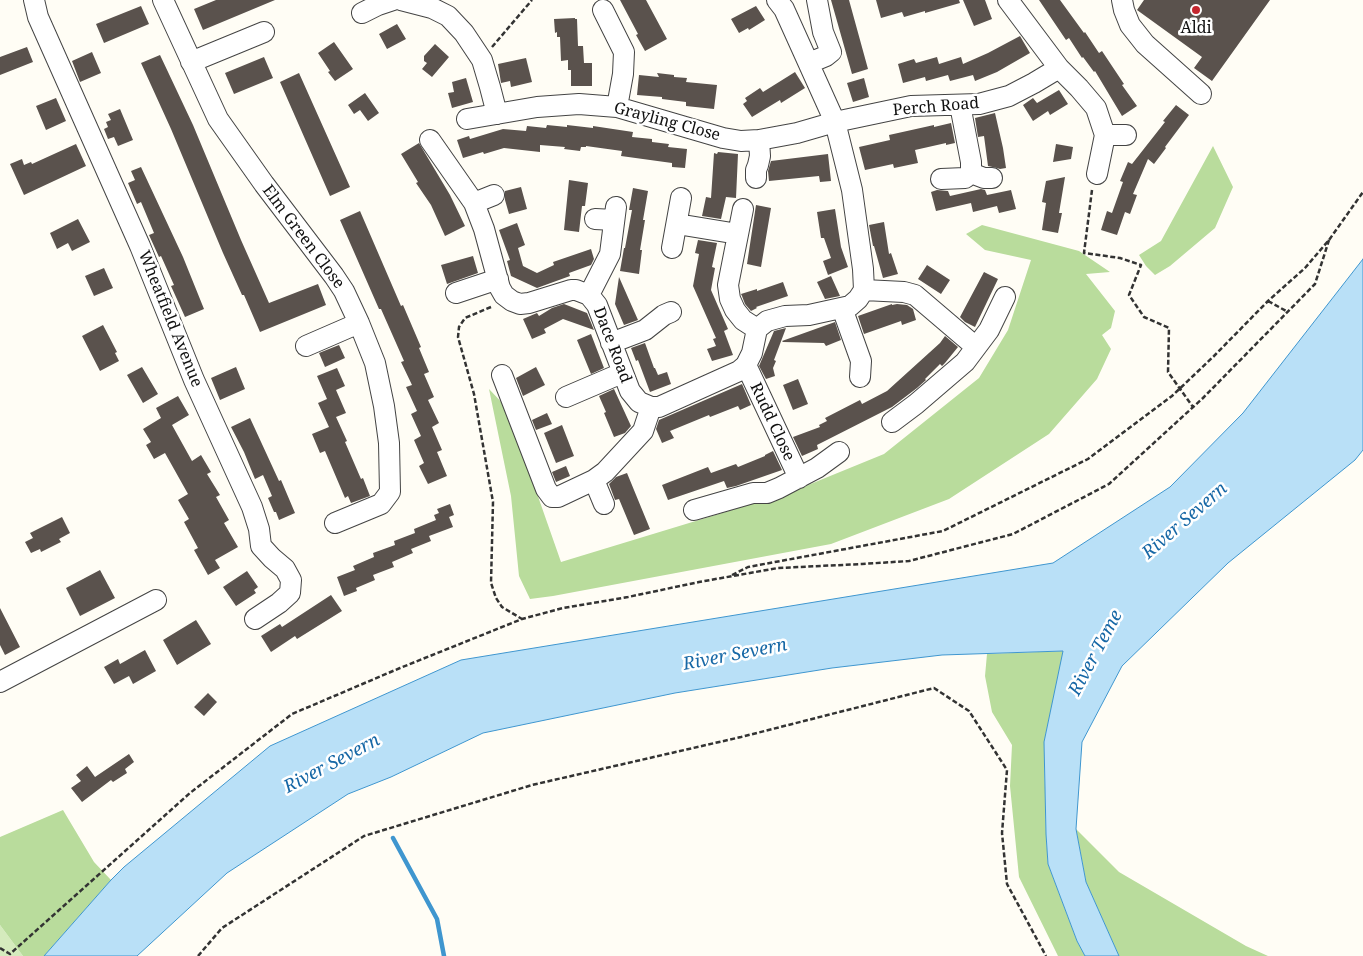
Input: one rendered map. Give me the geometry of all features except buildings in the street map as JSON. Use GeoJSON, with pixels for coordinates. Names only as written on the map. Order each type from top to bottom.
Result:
{"type":"FeatureCollection","features":[{"type":"Feature","properties":{"kind":"street","name":"Wheatfield Avenue"},"geometry":{"type":"LineString","coordinates":[[34,0],[38,17],[140,246],[194,380],[252,507],[259,529],[261,546],[285,569],[291,580],[290,592],[279,604],[255,619]]}},
{"type":"Feature","properties":{"kind":"street","name":"Elm Green Close"},"geometry":{"type":"LineString","coordinates":[[163,0],[218,120],[344,291],[375,364],[384,406],[389,443],[390,492],[381,504],[335,523]]}},
{"type":"Feature","properties":{"kind":"street"},"geometry":{"type":"LineString","coordinates":[[362,13],[393,0]]}},
{"type":"Feature","properties":{"kind":"street"},"geometry":{"type":"LineString","coordinates":[[401,0],[421,13],[432,8],[448,16],[464,33],[482,60],[497,114]]}},
{"type":"Feature","properties":{"kind":"street"},"geometry":{"type":"LineString","coordinates":[[809,63],[831,52],[823,32],[817,0]]}},
{"type":"Feature","properties":{"kind":"street"},"geometry":{"type":"LineString","coordinates":[[1008,0],[1059,68],[1096,108],[1105,135],[1097,174]]}},
{"type":"Feature","properties":{"kind":"street"},"geometry":{"type":"LineString","coordinates":[[1122,0],[1130,25],[1145,44],[1201,94]]}},
{"type":"Feature","properties":{"kind":"street"},"geometry":{"type":"LineString","coordinates":[[502,375],[546,489],[552,497],[558,497],[594,480],[605,472],[642,430],[651,407],[659,406],[733,375],[746,365],[752,353],[757,329],[762,324],[773,318],[810,315],[850,306],[858,299],[864,290],[863,269],[852,190],[835,122],[782,3]]}},
{"type":"Feature","properties":{"kind":"street"},"geometry":{"type":"LineString","coordinates":[[603,10],[624,52],[623,74],[617,107]]}},
{"type":"Feature","properties":{"kind":"street"},"geometry":{"type":"LineString","coordinates":[[191,62],[264,32]]}},
{"type":"Feature","properties":{"kind":"street","name":"Perch Road"},"geometry":{"type":"LineString","coordinates":[[835,122],[911,106],[979,104],[1009,96],[1059,68]]}},
{"type":"Feature","properties":{"kind":"street","name":"Grayling Close"},"geometry":{"type":"LineString","coordinates":[[467,119],[537,107],[579,104],[617,107],[723,138],[741,141],[759,140],[797,133],[835,122]]}},
{"type":"Feature","properties":{"kind":"street"},"geometry":{"type":"LineString","coordinates":[[941,180],[965,178],[971,172],[971,162],[960,105]]}},
{"type":"Feature","properties":{"kind":"street"},"geometry":{"type":"LineString","coordinates":[[1105,135],[1126,135]]}},
{"type":"Feature","properties":{"kind":"street"},"geometry":{"type":"LineString","coordinates":[[430,140],[474,203],[484,229],[501,287],[456,294]]}},
{"type":"Feature","properties":{"kind":"street"},"geometry":{"type":"LineString","coordinates":[[756,178],[760,156],[759,140]]}},
{"type":"Feature","properties":{"kind":"street"},"geometry":{"type":"LineString","coordinates":[[971,172],[984,178],[992,178]]}},
{"type":"Feature","properties":{"kind":"street"},"geometry":{"type":"LineString","coordinates":[[474,203],[494,195]]}},
{"type":"Feature","properties":{"kind":"street"},"geometry":{"type":"LineString","coordinates":[[672,248],[681,198]]}},
{"type":"Feature","properties":{"kind":"street"},"geometry":{"type":"LineString","coordinates":[[743,209],[728,285],[730,299],[735,310],[743,320],[757,329]]}},
{"type":"Feature","properties":{"kind":"street"},"geometry":{"type":"LineString","coordinates":[[589,295],[610,254],[608,216]]}},
{"type":"Feature","properties":{"kind":"street"},"geometry":{"type":"LineString","coordinates":[[676,224],[738,234]]}},
{"type":"Feature","properties":{"kind":"street","name":"Dace Road"},"geometry":{"type":"LineString","coordinates":[[501,287],[512,301],[520,304],[571,290],[589,295],[598,305],[630,391],[639,402],[651,407]]}},
{"type":"Feature","properties":{"kind":"street"},"geometry":{"type":"LineString","coordinates":[[864,290],[904,292],[915,295],[971,354]]}},
{"type":"Feature","properties":{"kind":"street"},"geometry":{"type":"LineString","coordinates":[[892,422],[916,404],[971,354],[989,330],[1005,297]]}},
{"type":"Feature","properties":{"kind":"street"},"geometry":{"type":"LineString","coordinates":[[842,308],[861,361],[860,377]]}},
{"type":"Feature","properties":{"kind":"street"},"geometry":{"type":"LineString","coordinates":[[612,343],[645,330],[664,315],[671,312]]}},
{"type":"Feature","properties":{"kind":"street"},"geometry":{"type":"LineString","coordinates":[[306,346],[359,323]]}},
{"type":"Feature","properties":{"kind":"street","name":"Rudd Close"},"geometry":{"type":"LineString","coordinates":[[746,365],[799,478]]}},
{"type":"Feature","properties":{"kind":"street"},"geometry":{"type":"LineString","coordinates":[[566,397],[622,373]]}},
{"type":"Feature","properties":{"kind":"street","name":"Rudd Close"},"geometry":{"type":"LineString","coordinates":[[694,510],[753,493],[767,493],[817,468],[839,452]]}},
{"type":"Feature","properties":{"kind":"street"},"geometry":{"type":"LineString","coordinates":[[594,480],[604,504]]}},
{"type":"Feature","properties":{"kind":"street"},"geometry":{"type":"LineString","coordinates":[[0,682],[156,600]]}},
{"type":"Feature","properties":{"kind":"path"},"geometry":{"type":"LineString","coordinates":[[482,60],[532,0]]}},
{"type":"Feature","properties":{"kind":"path"},"geometry":{"type":"LineString","coordinates":[[1097,174],[1091,195],[1084,253],[1120,258],[1141,265],[1129,295],[1144,317],[1169,328],[1168,372],[1193,407]]}},
{"type":"Feature","properties":{"kind":"path"},"geometry":{"type":"LineString","coordinates":[[728,576],[748,567],[942,531],[1088,459],[1172,396],[1268,301],[1305,268],[1329,240],[1363,192]]}},
{"type":"Feature","properties":{"kind":"path"},"geometry":{"type":"LineString","coordinates":[[0,948],[10,954],[190,793],[292,714],[522,619],[563,608],[778,568],[909,561],[1013,534],[1109,484],[1203,398],[1315,284],[1329,240]]}},
{"type":"Feature","properties":{"kind":"path"},"geometry":{"type":"LineString","coordinates":[[501,287],[493,306],[465,318],[459,327],[458,337],[474,394],[493,502],[491,583],[496,598],[502,607],[522,619]]}},
{"type":"Feature","properties":{"kind":"path"},"geometry":{"type":"LineString","coordinates":[[1268,301],[1288,312]]}},
{"type":"Feature","properties":{"kind":"path"},"geometry":{"type":"LineString","coordinates":[[198,956],[222,928],[364,836],[532,785],[741,737],[934,688],[969,711],[1007,770],[1002,833],[1007,884],[1046,956]]}},
{"type":"Feature","properties":{"kind":"green space"},"geometry":{"type":"Polygon","coordinates":[[[1213,146],[1233,187],[1215,228],[1170,266],[1155,275],[1139,255],[1161,241],[1213,146]]]}},
{"type":"Feature","properties":{"kind":"green space"},"geometry":{"type":"Polygon","coordinates":[[[982,225],[1079,251],[1110,272],[1086,274],[1115,311],[1111,328],[1102,335],[1111,349],[1097,379],[1049,434],[949,499],[831,544],[530,599],[519,576],[511,496],[489,389],[507,408],[561,562],[791,492],[884,454],[979,378],[1008,330],[1031,260],[985,250],[966,234],[982,225]]]}},
{"type":"Feature","properties":{"kind":"green space"},"geometry":{"type":"Polygon","coordinates":[[[1064,651],[1044,742],[1048,864],[1077,941],[1085,956],[1058,956],[1019,877],[1010,786],[1012,745],[992,712],[985,676],[987,654],[1064,651]]]}},
{"type":"Feature","properties":{"kind":"green space"},"geometry":{"type":"Polygon","coordinates":[[[63,810],[94,862],[111,880],[44,956],[23,956],[0,925],[0,837],[63,810]]]}},
{"type":"Feature","properties":{"kind":"green space"},"geometry":{"type":"Polygon","coordinates":[[[1076,829],[1119,872],[1246,946],[1268,956],[1119,956],[1086,882],[1076,829]]]}},
{"type":"Feature","properties":{"kind":"green space"},"geometry":{"type":"Polygon","coordinates":[[[0,925],[23,956],[0,956],[0,925]]]}},
{"type":"Feature","properties":{"kind":"water"},"geometry":{"type":"Polygon","coordinates":[[[1363,259],[1363,450],[1355,460],[1228,563],[1122,666],[1082,742],[1076,829],[1086,882],[1119,956],[1085,956],[1077,941],[1048,864],[1044,742],[1063,651],[942,655],[832,668],[675,693],[483,733],[391,777],[348,794],[227,873],[137,956],[44,956],[124,867],[270,746],[461,660],[1053,563],[1170,487],[1243,413],[1363,259]]]}},
{"type":"Feature","properties":{"kind":"waterway"},"geometry":{"type":"LineString","coordinates":[[393,838],[437,919],[444,956]]}},
{"type":"Feature","properties":{"kind":"place","name":"Aldi"},"geometry":{"type":"Point","coordinates":[1196,10]}},
{"type":"Feature","properties":{"kind":"water label","name":"River Severn"},"geometry":{"type":"Point","coordinates":[1185,521]}},
{"type":"Feature","properties":{"kind":"water label","name":"River Teme"},"geometry":{"type":"Point","coordinates":[1096,653]}},
{"type":"Feature","properties":{"kind":"water label","name":"River Severn"},"geometry":{"type":"Point","coordinates":[735,655]}},
{"type":"Feature","properties":{"kind":"water label","name":"River Severn"},"geometry":{"type":"Point","coordinates":[332,764]}}]}
